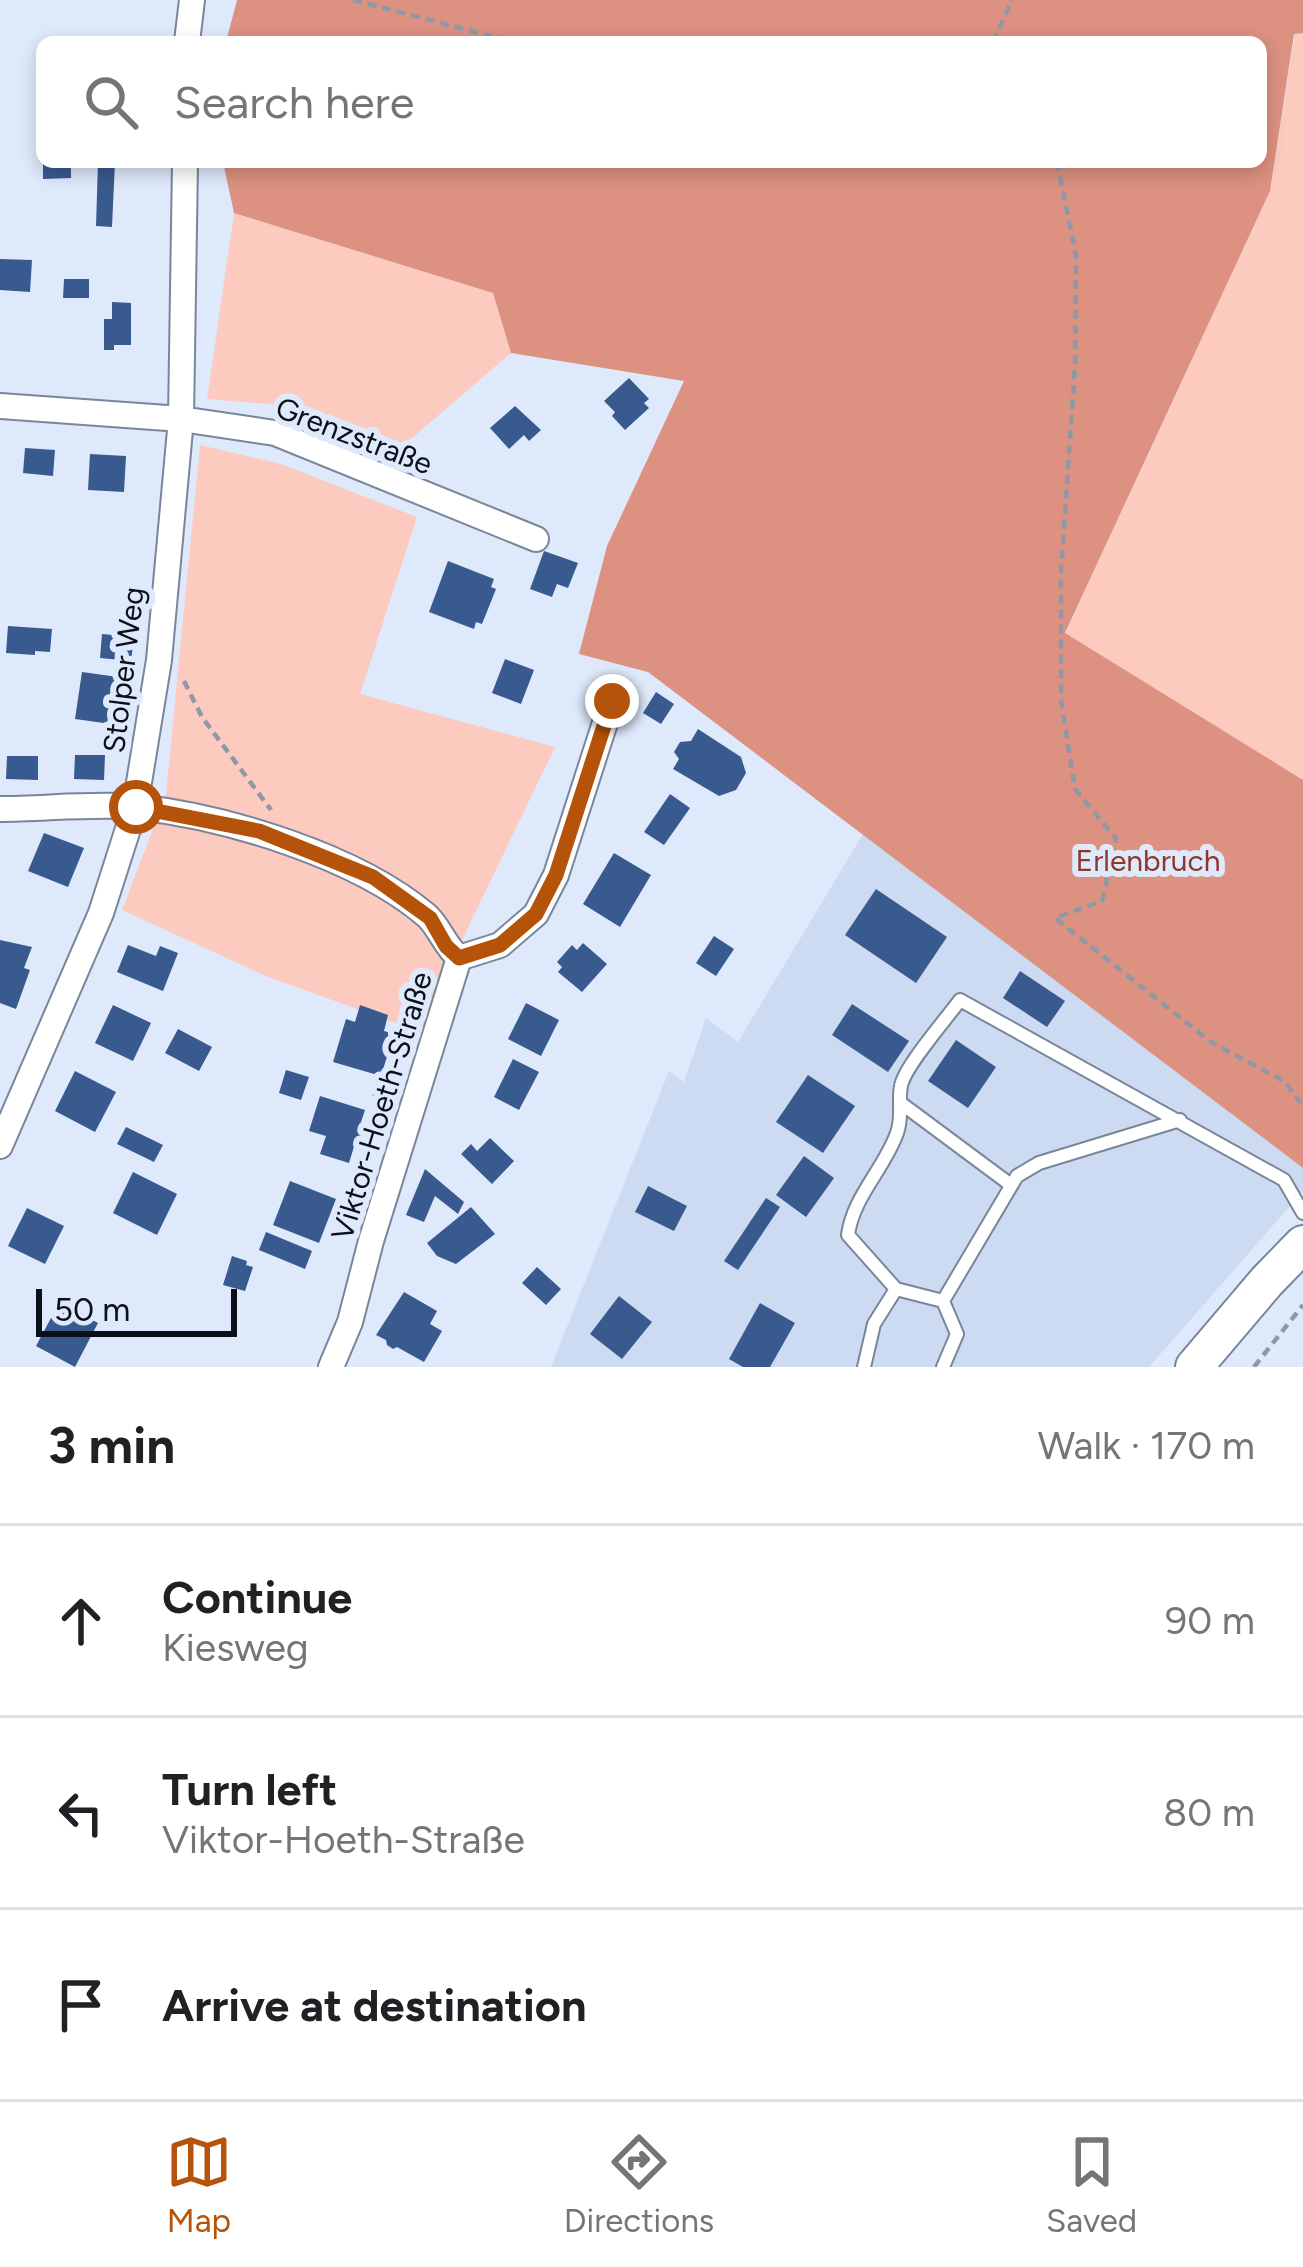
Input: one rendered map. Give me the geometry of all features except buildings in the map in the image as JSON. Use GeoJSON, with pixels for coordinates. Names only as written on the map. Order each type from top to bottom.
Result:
{"type":"FeatureCollection","features":[{"type":"Feature","properties":{"kind":"main road"},"geometry":{"type":"LineString","coordinates":[[1194,1367],[1303,1244]]}},
{"type":"Feature","properties":{"kind":"street"},"geometry":{"type":"LineString","coordinates":[[188,36],[192,0]]}},
{"type":"Feature","properties":{"kind":"street","name":"Stolper Weg"},"geometry":{"type":"LineString","coordinates":[[0,1146],[101,914],[136,807],[159,660],[181,419],[185,168]]}},
{"type":"Feature","properties":{"kind":"street","name":"Grenzstraße"},"geometry":{"type":"LineString","coordinates":[[0,406],[181,419],[275,434],[536,539]]}},
{"type":"Feature","properties":{"kind":"street","name":"Viktor-Hoeth-Straße"},"geometry":{"type":"LineString","coordinates":[[331,1367],[350,1322],[459,958],[500,945],[536,914],[556,875],[612,701]]}},
{"type":"Feature","properties":{"kind":"street"},"geometry":{"type":"LineString","coordinates":[[0,809],[136,807],[259,831],[373,877],[430,918],[459,958]]}},
{"type":"Feature","properties":{"kind":"lane"},"geometry":{"type":"LineString","coordinates":[[943,1301],[896,1289],[848,1235],[850,1218],[897,1133],[901,1086],[907,1073],[960,1000],[1284,1180],[1303,1213]]}},
{"type":"Feature","properties":{"kind":"lane"},"geometry":{"type":"LineString","coordinates":[[902,1104],[1011,1185]]}},
{"type":"Feature","properties":{"kind":"lane"},"geometry":{"type":"LineString","coordinates":[[943,1301],[1017,1176],[1039,1163],[1180,1120]]}},
{"type":"Feature","properties":{"kind":"lane"},"geometry":{"type":"LineString","coordinates":[[863,1367],[874,1324],[896,1289]]}},
{"type":"Feature","properties":{"kind":"lane"},"geometry":{"type":"LineString","coordinates":[[943,1301],[957,1334],[943,1367]]}},
{"type":"Feature","properties":{"kind":"path"},"geometry":{"type":"LineString","coordinates":[[353,0],[488,36]]}},
{"type":"Feature","properties":{"kind":"path"},"geometry":{"type":"LineString","coordinates":[[996,36],[1012,0]]}},
{"type":"Feature","properties":{"kind":"path"},"geometry":{"type":"LineString","coordinates":[[1058,168],[1076,255],[1075,366],[1061,573],[1061,700],[1075,789],[1116,839],[1102,901],[1055,918],[1210,1042],[1284,1081],[1303,1106]]}},
{"type":"Feature","properties":{"kind":"path"},"geometry":{"type":"LineString","coordinates":[[179,668],[202,717],[302,848]]}},
{"type":"Feature","properties":{"kind":"path"},"geometry":{"type":"LineString","coordinates":[[1254,1367],[1303,1305]]}},
{"type":"Feature","properties":{"kind":"shaded area"},"geometry":{"type":"Polygon","coordinates":[[[1295,33],[1303,33],[1303,780],[1065,634],[1270,191],[1295,33]]]}},
{"type":"Feature","properties":{"kind":"shaded area"},"geometry":{"type":"Polygon","coordinates":[[[234,213],[493,293],[511,353],[405,444],[281,405],[207,399],[234,213]]]}},
{"type":"Feature","properties":{"kind":"shaded area"},"geometry":{"type":"Polygon","coordinates":[[[200,445],[281,464],[417,517],[360,694],[555,747],[463,938],[426,1034],[266,976],[122,910],[166,795],[200,445]]]}},
{"type":"Feature","properties":{"kind":"shaded area"},"geometry":{"type":"Polygon","coordinates":[[[863,834],[1303,1168],[1303,1191],[1149,1367],[551,1367],[669,1071],[684,1082],[706,1018],[738,1042],[863,834]]]}},
{"type":"Feature","properties":{"kind":"green space","name":"Erlenbruch"},"geometry":{"type":"Polygon","coordinates":[[[237,0],[1303,0],[1303,33],[1294,34],[1270,191],[1065,633],[1303,780],[1303,1168],[648,672],[579,654],[607,546],[684,381],[511,353],[493,293],[234,213],[224,168],[1267,168],[1267,36],[228,36],[237,0]]]}},
{"type":"Feature","properties":{"kind":"route"},"geometry":{"type":"LineString","coordinates":[[136,807],[259,831],[373,877],[430,918],[459,958],[500,945],[536,914],[556,875],[612,701]]}}]}
